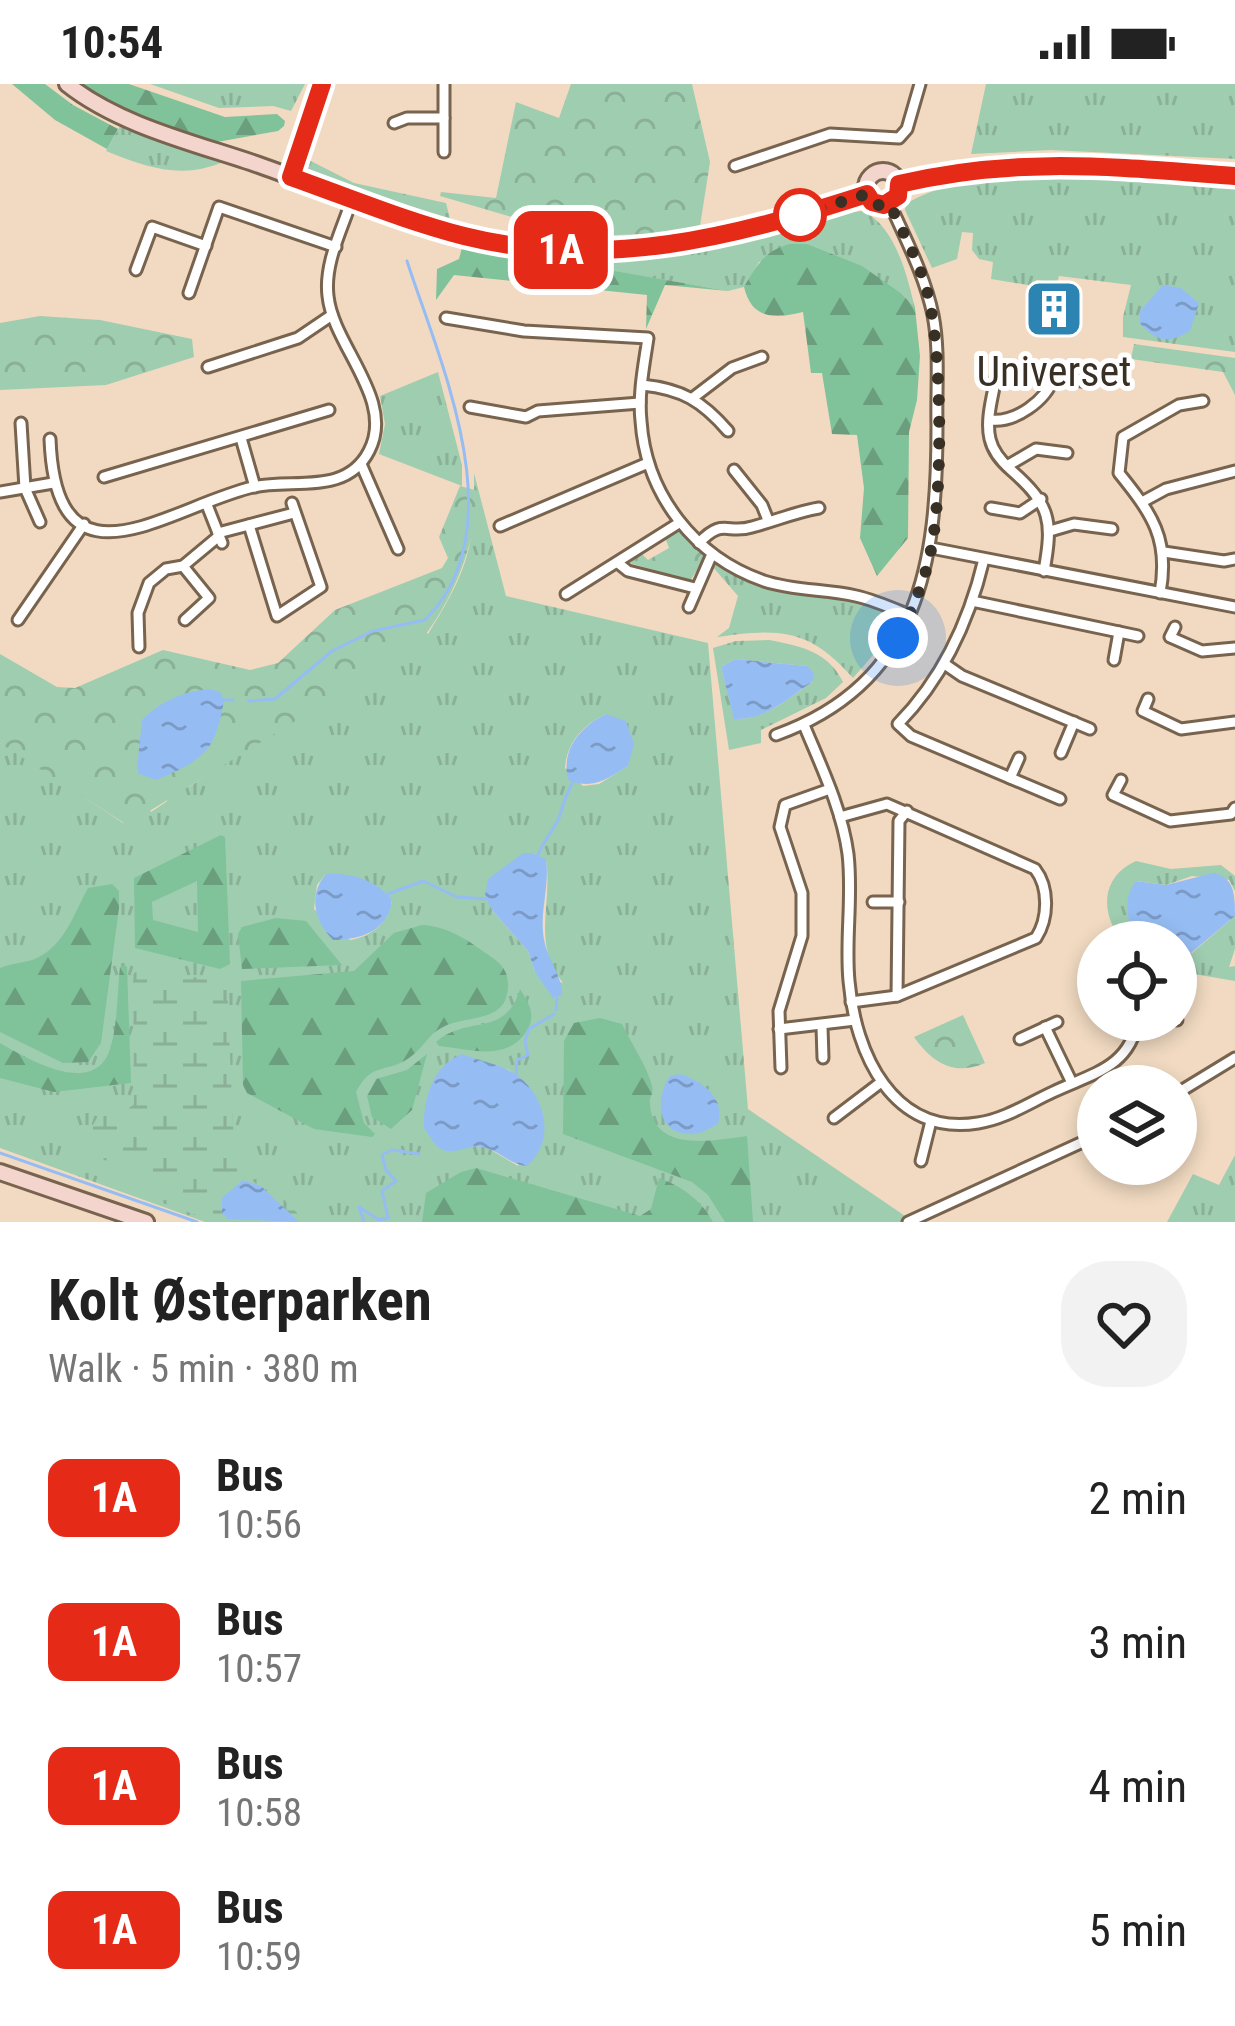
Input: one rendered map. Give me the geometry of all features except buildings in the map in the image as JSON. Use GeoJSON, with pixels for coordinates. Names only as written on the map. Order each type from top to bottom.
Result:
{"type":"FeatureCollection","features":[{"type":"Feature","properties":{"kind":"street"},"geometry":{"type":"LineString","coordinates":[[67,84],[124,117],[468,237],[581,251],[666,248],[715,239],[867,194]]}},
{"type":"Feature","properties":{"kind":"street"},"geometry":{"type":"LineString","coordinates":[[291,177],[322,84]]}},
{"type":"Feature","properties":{"kind":"street"},"geometry":{"type":"LineString","coordinates":[[444,84],[444,152]]}},
{"type":"Feature","properties":{"kind":"street"},"geometry":{"type":"LineString","coordinates":[[735,166],[830,134],[899,138],[907,129],[920,84]]}},
{"type":"Feature","properties":{"kind":"street"},"geometry":{"type":"LineString","coordinates":[[394,123],[407,118],[444,118]]}},
{"type":"Feature","properties":{"kind":"street"},"geometry":{"type":"LineString","coordinates":[[899,184],[961,170],[1053,163],[1235,176]]}},
{"type":"Feature","properties":{"kind":"street"},"geometry":{"type":"LineString","coordinates":[[878,172],[890,173],[899,184],[898,196],[890,204],[878,205],[867,194],[868,179],[878,172]]}},
{"type":"Feature","properties":{"kind":"street"},"geometry":{"type":"LineString","coordinates":[[50,439],[53,483],[63,505],[85,524],[123,533],[255,487],[343,478],[361,464],[374,439],[374,410],[332,315],[327,289],[352,199]]}},
{"type":"Feature","properties":{"kind":"street"},"geometry":{"type":"LineString","coordinates":[[776,735],[804,724],[872,674],[909,615],[932,548],[937,459],[935,328],[925,281],[890,204]]}},
{"type":"Feature","properties":{"kind":"street"},"geometry":{"type":"LineString","coordinates":[[189,293],[219,207],[335,247]]}},
{"type":"Feature","properties":{"kind":"street"},"geometry":{"type":"LineString","coordinates":[[136,270],[152,226],[206,246]]}},
{"type":"Feature","properties":{"kind":"street"},"geometry":{"type":"LineString","coordinates":[[208,367],[298,338],[332,315]]}},
{"type":"Feature","properties":{"kind":"street"},"geometry":{"type":"LineString","coordinates":[[446,318],[524,331],[648,338],[640,404],[648,463],[679,523],[712,554],[768,582],[859,597],[909,615]]}},
{"type":"Feature","properties":{"kind":"street"},"geometry":{"type":"LineString","coordinates":[[694,398],[731,368],[762,357]]}},
{"type":"Feature","properties":{"kind":"street"},"geometry":{"type":"LineString","coordinates":[[1012,374],[997,372],[991,441],[1007,466],[1040,499],[1050,531],[1044,571]]}},
{"type":"Feature","properties":{"kind":"street"},"geometry":{"type":"LineString","coordinates":[[990,420],[1008,419],[1040,399],[1054,377],[1089,382]]}},
{"type":"Feature","properties":{"kind":"street"},"geometry":{"type":"LineString","coordinates":[[642,385],[671,388],[694,398],[728,430]]}},
{"type":"Feature","properties":{"kind":"street"},"geometry":{"type":"LineString","coordinates":[[1106,434],[1124,436],[1179,405],[1204,401]]}},
{"type":"Feature","properties":{"kind":"street"},"geometry":{"type":"LineString","coordinates":[[470,407],[526,417],[538,411],[640,404]]}},
{"type":"Feature","properties":{"kind":"street"},"geometry":{"type":"LineString","coordinates":[[104,477],[329,410]]}},
{"type":"Feature","properties":{"kind":"street"},"geometry":{"type":"LineString","coordinates":[[22,423],[25,488],[40,522]]}},
{"type":"Feature","properties":{"kind":"street"},"geometry":{"type":"LineString","coordinates":[[1124,436],[1119,473],[1142,502],[1164,552],[1160,593]]}},
{"type":"Feature","properties":{"kind":"street"},"geometry":{"type":"LineString","coordinates":[[241,438],[255,487]]}},
{"type":"Feature","properties":{"kind":"street"},"geometry":{"type":"LineString","coordinates":[[1007,466],[1036,449],[1067,454]]}},
{"type":"Feature","properties":{"kind":"street"},"geometry":{"type":"LineString","coordinates":[[500,526],[648,463]]}},
{"type":"Feature","properties":{"kind":"street"},"geometry":{"type":"LineString","coordinates":[[361,464],[398,549]]}},
{"type":"Feature","properties":{"kind":"street"},"geometry":{"type":"LineString","coordinates":[[734,470],[768,520]]}},
{"type":"Feature","properties":{"kind":"street"},"geometry":{"type":"LineString","coordinates":[[1142,502],[1166,489],[1235,471]]}},
{"type":"Feature","properties":{"kind":"street"},"geometry":{"type":"LineString","coordinates":[[0,492],[53,483]]}},
{"type":"Feature","properties":{"kind":"street"},"geometry":{"type":"LineString","coordinates":[[992,508],[1020,513],[1040,499]]}},
{"type":"Feature","properties":{"kind":"street"},"geometry":{"type":"LineString","coordinates":[[207,505],[220,538]]}},
{"type":"Feature","properties":{"kind":"street"},"geometry":{"type":"LineString","coordinates":[[139,647],[142,595],[166,569],[182,566],[220,538],[249,525],[293,508],[321,587],[278,616],[249,525]]}},
{"type":"Feature","properties":{"kind":"street"},"geometry":{"type":"LineString","coordinates":[[699,543],[711,530],[725,525],[747,530],[819,508]]}},
{"type":"Feature","properties":{"kind":"street"},"geometry":{"type":"LineString","coordinates":[[566,594],[679,523]]}},
{"type":"Feature","properties":{"kind":"street"},"geometry":{"type":"LineString","coordinates":[[18,620],[85,524]]}},
{"type":"Feature","properties":{"kind":"street"},"geometry":{"type":"LineString","coordinates":[[1050,531],[1074,524],[1112,529]]}},
{"type":"Feature","properties":{"kind":"street"},"geometry":{"type":"LineString","coordinates":[[932,548],[1235,607]]}},
{"type":"Feature","properties":{"kind":"street"},"geometry":{"type":"LineString","coordinates":[[1164,552],[1235,559]]}},
{"type":"Feature","properties":{"kind":"street"},"geometry":{"type":"LineString","coordinates":[[689,607],[712,554]]}},
{"type":"Feature","properties":{"kind":"street"},"geometry":{"type":"LineString","coordinates":[[984,559],[946,664],[898,724],[910,736],[1060,799]]}},
{"type":"Feature","properties":{"kind":"street"},"geometry":{"type":"LineString","coordinates":[[618,563],[628,571],[695,588]]}},
{"type":"Feature","properties":{"kind":"street"},"geometry":{"type":"LineString","coordinates":[[182,566],[208,598],[184,620]]}},
{"type":"Feature","properties":{"kind":"street"},"geometry":{"type":"LineString","coordinates":[[971,601],[1138,636]]}},
{"type":"Feature","properties":{"kind":"street"},"geometry":{"type":"LineString","coordinates":[[1175,627],[1170,637],[1202,651],[1235,648]]}},
{"type":"Feature","properties":{"kind":"street"},"geometry":{"type":"LineString","coordinates":[[1114,660],[1119,632]]}},
{"type":"Feature","properties":{"kind":"street"},"geometry":{"type":"LineString","coordinates":[[946,664],[962,676],[1090,729]]}},
{"type":"Feature","properties":{"kind":"street"},"geometry":{"type":"LineString","coordinates":[[1148,700],[1143,711],[1181,729],[1235,722]]}},
{"type":"Feature","properties":{"kind":"street"},"geometry":{"type":"LineString","coordinates":[[1060,752],[1074,722]]}},
{"type":"Feature","properties":{"kind":"street"},"geometry":{"type":"LineString","coordinates":[[804,724],[840,818],[848,856],[851,1002],[880,1083],[911,1112],[931,1121],[951,1125],[997,1118],[1124,1056],[1133,1041]]}},
{"type":"Feature","properties":{"kind":"street"},"geometry":{"type":"LineString","coordinates":[[1010,778],[1018,758]]}},
{"type":"Feature","properties":{"kind":"street"},"geometry":{"type":"LineString","coordinates":[[1121,780],[1113,795],[1170,821],[1232,814],[1235,808]]}},
{"type":"Feature","properties":{"kind":"street"},"geometry":{"type":"LineString","coordinates":[[781,1068],[780,1007],[802,936],[802,892],[780,826],[785,805],[830,789]]}},
{"type":"Feature","properties":{"kind":"street"},"geometry":{"type":"LineString","coordinates":[[840,818],[887,804],[1035,868],[1044,880],[1042,928],[1036,938],[898,996],[851,1002]]}},
{"type":"Feature","properties":{"kind":"street"},"geometry":{"type":"LineString","coordinates":[[898,996],[899,821],[907,811]]}},
{"type":"Feature","properties":{"kind":"street"},"geometry":{"type":"LineString","coordinates":[[873,902],[899,902]]}},
{"type":"Feature","properties":{"kind":"street"},"geometry":{"type":"LineString","coordinates":[[779,1029],[855,1020]]}},
{"type":"Feature","properties":{"kind":"street"},"geometry":{"type":"LineString","coordinates":[[1020,1039],[1057,1022]]}},
{"type":"Feature","properties":{"kind":"street"},"geometry":{"type":"LineString","coordinates":[[822,1027],[823,1058]]}},
{"type":"Feature","properties":{"kind":"street"},"geometry":{"type":"LineString","coordinates":[[1045,1028],[1072,1083]]}},
{"type":"Feature","properties":{"kind":"street"},"geometry":{"type":"LineString","coordinates":[[1197,1081],[1235,1058]]}},
{"type":"Feature","properties":{"kind":"street"},"geometry":{"type":"LineString","coordinates":[[834,1118],[880,1083]]}},
{"type":"Feature","properties":{"kind":"street"},"geometry":{"type":"LineString","coordinates":[[921,1161],[931,1121]]}},
{"type":"Feature","properties":{"kind":"street"},"geometry":{"type":"LineString","coordinates":[[908,1222],[1077,1145]]}},
{"type":"Feature","properties":{"kind":"street"},"geometry":{"type":"LineString","coordinates":[[0,1172],[146,1222]]}},
{"type":"Feature","properties":{"kind":"green space"},"geometry":{"type":"Polygon","coordinates":[[[12,84],[45,84],[118,129],[107,149],[55,120],[12,84]]]}},
{"type":"Feature","properties":{"kind":"green space"},"geometry":{"type":"Polygon","coordinates":[[[76,84],[129,84],[225,117],[277,114],[285,121],[278,131],[217,142],[131,115],[76,84]]]}},
{"type":"Feature","properties":{"kind":"green space"},"geometry":{"type":"Polygon","coordinates":[[[150,84],[305,84],[291,111],[273,106],[219,108],[150,84]]]}},
{"type":"Feature","properties":{"kind":"green space"},"geometry":{"type":"Polygon","coordinates":[[[571,84],[692,84],[710,162],[700,226],[654,234],[577,236],[440,196],[441,192],[496,198],[516,102],[559,118],[571,84]]]}},
{"type":"Feature","properties":{"kind":"green space"},"geometry":{"type":"Polygon","coordinates":[[[986,84],[1235,84],[1235,159],[1051,150],[971,154],[986,84]]]}},
{"type":"Feature","properties":{"kind":"green space"},"geometry":{"type":"Polygon","coordinates":[[[121,124],[225,161],[180,171],[121,157],[106,151],[121,124]]]}},
{"type":"Feature","properties":{"kind":"green space"},"geometry":{"type":"Polygon","coordinates":[[[303,157],[354,183],[446,203],[452,227],[315,178],[302,165],[303,157]]]}},
{"type":"Feature","properties":{"kind":"green space"},"geometry":{"type":"Polygon","coordinates":[[[1071,174],[1235,184],[1235,352],[1123,337],[1131,285],[1059,276],[1057,283],[1036,280],[1034,286],[991,279],[993,262],[979,259],[972,250],[973,233],[962,232],[957,259],[932,268],[905,210],[906,204],[924,195],[964,183],[1071,174]]]}},
{"type":"Feature","properties":{"kind":"green space"},"geometry":{"type":"Polygon","coordinates":[[[863,211],[892,240],[915,308],[902,294],[807,244],[759,262],[744,287],[728,291],[527,256],[644,255],[696,248],[832,213],[863,211]]]}},
{"type":"Feature","properties":{"kind":"green space"},"geometry":{"type":"Polygon","coordinates":[[[463,244],[728,291],[665,285],[646,329],[647,295],[454,275],[436,300],[437,269],[459,259],[463,244]]]}},
{"type":"Feature","properties":{"kind":"green space"},"geometry":{"type":"Polygon","coordinates":[[[790,244],[807,244],[862,266],[915,308],[920,356],[909,432],[908,538],[877,576],[860,538],[864,488],[857,435],[832,434],[822,373],[811,373],[803,312],[766,314],[753,306],[744,287],[768,255],[790,244]]]}},
{"type":"Feature","properties":{"kind":"green space"},"geometry":{"type":"Polygon","coordinates":[[[40,316],[100,320],[192,339],[194,357],[106,385],[0,390],[0,323],[40,316]]]}},
{"type":"Feature","properties":{"kind":"green space"},"geometry":{"type":"Polygon","coordinates":[[[1134,344],[1235,358],[1235,395],[1223,372],[1131,359],[1134,344]]]}},
{"type":"Feature","properties":{"kind":"green space"},"geometry":{"type":"Polygon","coordinates":[[[438,372],[462,465],[462,486],[379,454],[385,424],[380,396],[438,372]]]}},
{"type":"Feature","properties":{"kind":"green space"},"geometry":{"type":"Polygon","coordinates":[[[474,473],[506,596],[708,643],[748,1109],[908,1218],[900,1222],[205,1222],[0,1148],[0,743],[87,792],[87,799],[123,823],[144,794],[151,812],[184,779],[189,787],[425,631],[428,634],[466,558],[474,473]],[[606,714],[578,735],[566,759],[565,768],[583,786],[599,784],[628,766],[606,714]],[[533,853],[488,879],[492,910],[528,951],[535,972],[563,983],[553,968],[545,938],[546,860],[533,853]],[[326,874],[317,885],[314,909],[350,940],[379,927],[391,907],[392,899],[326,874]],[[490,1065],[469,1146],[486,1147],[518,1166],[536,1097],[509,1070],[490,1065]]]}},
{"type":"Feature","properties":{"kind":"green space"},"geometry":{"type":"Polygon","coordinates":[[[460,486],[479,491],[472,533],[452,591],[418,645],[127,825],[0,743],[0,654],[57,687],[75,688],[163,650],[250,670],[278,663],[335,610],[442,568],[448,558],[439,537],[460,486]]]}},
{"type":"Feature","properties":{"kind":"green space"},"geometry":{"type":"Polygon","coordinates":[[[678,530],[705,557],[690,581],[630,563],[641,553],[648,560],[669,548],[665,537],[678,530]]]}},
{"type":"Feature","properties":{"kind":"green space"},"geometry":{"type":"Polygon","coordinates":[[[716,562],[768,587],[871,604],[895,621],[853,678],[822,649],[792,635],[717,637],[729,628],[738,596],[712,566],[716,562]]]}},
{"type":"Feature","properties":{"kind":"green space"},"geometry":{"type":"Polygon","coordinates":[[[769,640],[802,648],[829,663],[843,682],[826,698],[761,730],[761,743],[729,750],[713,648],[736,641],[769,640]],[[735,659],[721,667],[735,719],[767,712],[812,682],[806,666],[735,659]]]}},
{"type":"Feature","properties":{"kind":"green space"},"geometry":{"type":"Polygon","coordinates":[[[225,837],[230,964],[220,969],[135,948],[134,878],[225,837]],[[197,881],[152,902],[153,920],[198,932],[197,881]]]}},
{"type":"Feature","properties":{"kind":"green space"},"geometry":{"type":"Polygon","coordinates":[[[1136,861],[1171,869],[1221,865],[1235,876],[1235,891],[1229,880],[1192,876],[1166,885],[1136,881],[1142,921],[1110,921],[1107,897],[1124,868],[1136,861]]]}},
{"type":"Feature","properties":{"kind":"green space"},"geometry":{"type":"Polygon","coordinates":[[[112,884],[119,891],[119,908],[101,1043],[88,1062],[63,1063],[0,1032],[0,968],[47,952],[68,927],[88,888],[112,884]]]}},
{"type":"Feature","properties":{"kind":"green space"},"geometry":{"type":"Polygon","coordinates":[[[1235,916],[1235,949],[1229,967],[1235,966],[1235,981],[1197,975],[1197,949],[1235,916]]]}},
{"type":"Feature","properties":{"kind":"green space"},"geometry":{"type":"Polygon","coordinates":[[[276,918],[306,921],[342,965],[242,969],[238,934],[242,927],[276,918]]]}},
{"type":"Feature","properties":{"kind":"green space"},"geometry":{"type":"Polygon","coordinates":[[[422,925],[458,935],[498,962],[507,976],[506,998],[494,1012],[443,1027],[409,1058],[362,1082],[356,1092],[364,1123],[375,1134],[372,1137],[314,1129],[247,1093],[241,981],[354,971],[394,933],[422,925]]]}},
{"type":"Feature","properties":{"kind":"green space"},"geometry":{"type":"Polygon","coordinates":[[[127,966],[131,1083],[54,1092],[0,1078],[0,1043],[58,1070],[88,1072],[100,1065],[114,1032],[120,967],[127,966]]]}},
{"type":"Feature","properties":{"kind":"green space"},"geometry":{"type":"Polygon","coordinates":[[[142,968],[227,983],[234,1149],[306,1222],[299,1222],[253,1181],[228,1219],[235,1222],[216,1222],[154,1200],[140,1170],[97,1158],[88,1144],[101,1111],[127,1110],[134,1104],[133,974],[142,968]]]}},
{"type":"Feature","properties":{"kind":"green space"},"geometry":{"type":"Polygon","coordinates":[[[520,989],[531,1015],[518,1041],[487,1051],[436,1042],[505,1014],[520,989]]]}},
{"type":"Feature","properties":{"kind":"green space"},"geometry":{"type":"Polygon","coordinates":[[[963,1015],[985,1063],[953,1068],[928,1054],[914,1037],[963,1015]]]}},
{"type":"Feature","properties":{"kind":"green space"},"geometry":{"type":"Polygon","coordinates":[[[600,1018],[622,1024],[650,1078],[650,1105],[662,1131],[688,1140],[747,1136],[753,1222],[725,1222],[708,1195],[692,1182],[563,1134],[564,1041],[574,1023],[600,1018]]]}},
{"type":"Feature","properties":{"kind":"green space"},"geometry":{"type":"Polygon","coordinates":[[[427,1054],[412,1110],[391,1129],[372,1117],[367,1096],[376,1079],[407,1070],[427,1054]]]}},
{"type":"Feature","properties":{"kind":"green space"},"geometry":{"type":"Polygon","coordinates":[[[1235,1155],[1235,1222],[1167,1222],[1187,1185],[1197,1185],[1197,1176],[1219,1185],[1235,1155]]]}},
{"type":"Feature","properties":{"kind":"green space"},"geometry":{"type":"Polygon","coordinates":[[[476,1168],[640,1216],[651,1209],[659,1178],[690,1195],[713,1222],[422,1222],[426,1193],[476,1168]]]}},
{"type":"Feature","properties":{"kind":"water"},"geometry":{"type":"Polygon","coordinates":[[[1163,285],[1181,288],[1199,303],[1190,331],[1176,338],[1158,337],[1140,323],[1140,311],[1163,285]]]}},
{"type":"Feature","properties":{"kind":"water"},"geometry":{"type":"Polygon","coordinates":[[[735,659],[807,666],[814,673],[812,682],[766,712],[734,719],[721,667],[735,659]]]}},
{"type":"Feature","properties":{"kind":"water"},"geometry":{"type":"Polygon","coordinates":[[[210,689],[220,692],[224,700],[205,752],[156,780],[139,774],[142,720],[173,698],[210,689]]]}},
{"type":"Feature","properties":{"kind":"water"},"geometry":{"type":"Polygon","coordinates":[[[606,714],[626,721],[634,744],[628,766],[592,783],[568,780],[567,758],[575,740],[606,714]]]}},
{"type":"Feature","properties":{"kind":"water"},"geometry":{"type":"Polygon","coordinates":[[[523,853],[546,859],[543,929],[562,995],[553,998],[535,972],[528,951],[485,896],[488,879],[523,853]]]}},
{"type":"Feature","properties":{"kind":"water"},"geometry":{"type":"Polygon","coordinates":[[[326,874],[370,882],[392,899],[380,926],[354,938],[333,940],[321,925],[315,899],[326,874]]]}},
{"type":"Feature","properties":{"kind":"water"},"geometry":{"type":"Polygon","coordinates":[[[1220,875],[1230,883],[1235,916],[1197,948],[1197,921],[1129,921],[1127,902],[1136,881],[1166,885],[1220,875]]]}},
{"type":"Feature","properties":{"kind":"water"},"geometry":{"type":"Polygon","coordinates":[[[462,1054],[508,1070],[538,1101],[545,1128],[543,1142],[527,1166],[482,1147],[443,1150],[424,1128],[432,1084],[444,1066],[462,1054]]]}},
{"type":"Feature","properties":{"kind":"water"},"geometry":{"type":"Polygon","coordinates":[[[680,1074],[710,1092],[719,1106],[718,1124],[690,1134],[670,1128],[662,1113],[662,1094],[670,1076],[680,1074]]]}},
{"type":"Feature","properties":{"kind":"water"},"geometry":{"type":"Polygon","coordinates":[[[243,1180],[261,1186],[299,1222],[228,1219],[222,1213],[222,1198],[243,1180]]]}},
{"type":"Feature","properties":{"kind":"waterway"},"geometry":{"type":"LineString","coordinates":[[248,701],[275,699],[332,651],[373,631],[425,620],[452,583],[466,540],[463,445],[437,347],[407,261]]}},
{"type":"Feature","properties":{"kind":"waterway"},"geometry":{"type":"LineString","coordinates":[[224,700],[233,700]]}},
{"type":"Feature","properties":{"kind":"waterway"},"geometry":{"type":"LineString","coordinates":[[538,855],[573,782]]}},
{"type":"Feature","properties":{"kind":"waterway"},"geometry":{"type":"LineString","coordinates":[[388,894],[423,881],[457,897],[487,899]]}},
{"type":"Feature","properties":{"kind":"waterway"},"geometry":{"type":"LineString","coordinates":[[556,1010],[557,999]]}},
{"type":"Feature","properties":{"kind":"waterway"},"geometry":{"type":"LineString","coordinates":[[516,1076],[517,1060],[528,1055],[529,1029],[554,1014]]}},
{"type":"Feature","properties":{"kind":"waterway"},"geometry":{"type":"LineString","coordinates":[[364,1222],[359,1207],[379,1220],[388,1218],[382,1191],[396,1181],[382,1155],[392,1150],[419,1154]]}},
{"type":"Feature","properties":{"kind":"waterway"},"geometry":{"type":"LineString","coordinates":[[0,1153],[197,1222]]}},
{"type":"Feature","properties":{"kind":"bus line","name":"1A"},"geometry":{"type":"LineString","coordinates":[[322,84],[291,177],[425,225],[537,248],[666,248],[771,224],[867,194],[872,202],[884,205],[898,196],[899,184],[1007,165],[1053,163],[1235,176]]}},
{"type":"Feature","properties":{"kind":"place","name":"Universet"},"geometry":{"type":"Point","coordinates":[1054,309]}},
{"type":"Feature","properties":{"kind":"route"},"geometry":{"type":"LineString","coordinates":[[800,215],[867,194],[878,205],[890,204],[925,281],[936,341],[934,523],[921,586],[898,638]]}}]}
